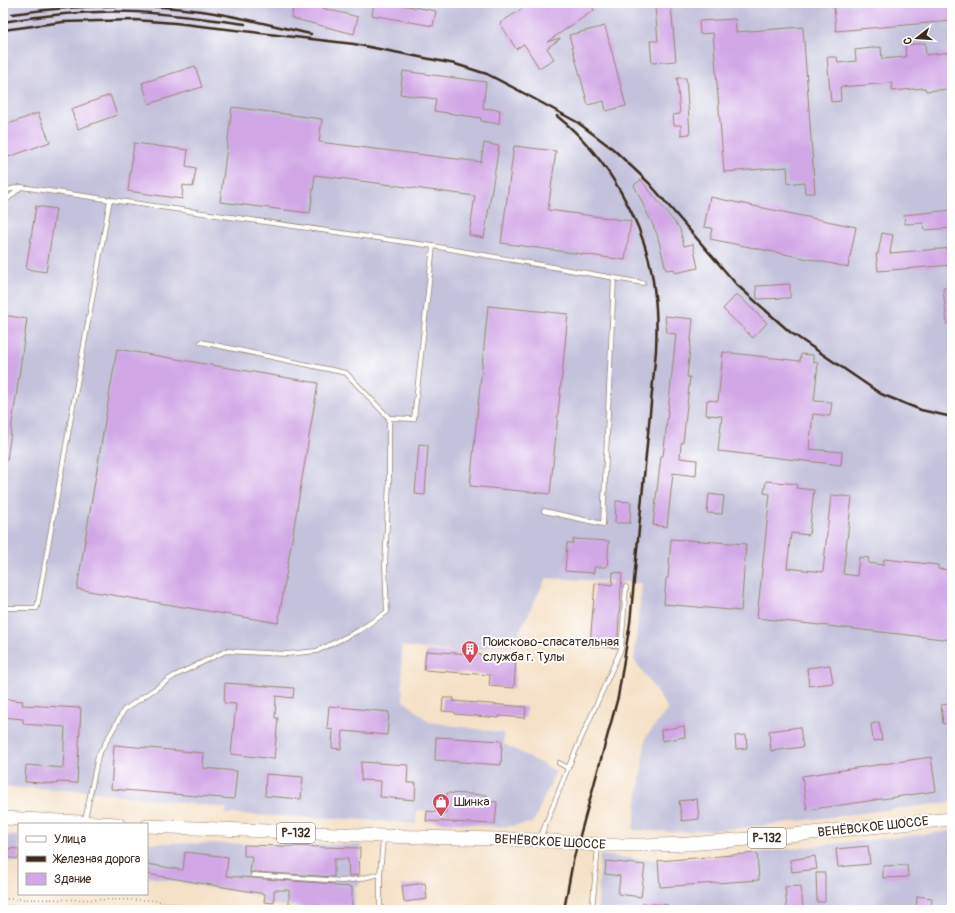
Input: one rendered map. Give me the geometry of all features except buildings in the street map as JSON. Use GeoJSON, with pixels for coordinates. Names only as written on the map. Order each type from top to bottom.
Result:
{"type":"FeatureCollection","features":[{"type":"Feature","properties":{"kind":"main road"},"geometry":{"type":"LineString","coordinates":[[3,818],[101,823]]}},
{"type":"Feature","properties":{"kind":"main road","name":"ВЕНЁВСКОЕ ШОССЕ"},"geometry":{"type":"LineString","coordinates":[[148,826],[383,836],[539,840],[598,845],[688,844],[952,819]]}},
{"type":"Feature","properties":{"kind":"lane"},"geometry":{"type":"LineString","coordinates":[[3,191],[21,187],[110,199],[433,246],[643,283]]}},
{"type":"Feature","properties":{"kind":"lane"},"geometry":{"type":"LineString","coordinates":[[3,203],[21,187]]}},
{"type":"Feature","properties":{"kind":"lane"},"geometry":{"type":"LineString","coordinates":[[3,608],[37,608],[110,199]]}},
{"type":"Feature","properties":{"kind":"lane"},"geometry":{"type":"LineString","coordinates":[[201,342],[346,373],[390,418],[414,419],[433,246]]}},
{"type":"Feature","properties":{"kind":"lane"},"geometry":{"type":"LineString","coordinates":[[544,511],[603,524],[614,278]]}},
{"type":"Feature","properties":{"kind":"lane"},"geometry":{"type":"LineString","coordinates":[[84,822],[98,756],[124,710],[174,676],[226,652],[287,654],[318,651],[358,631],[387,612],[384,565],[390,481],[390,418]]}},
{"type":"Feature","properties":{"kind":"lane"},"geometry":{"type":"LineString","coordinates":[[539,840],[568,768],[621,649],[626,587]]}},
{"type":"Feature","properties":{"kind":"lane"},"geometry":{"type":"LineString","coordinates":[[559,764],[568,768]]}},
{"type":"Feature","properties":{"kind":"lane"},"geometry":{"type":"LineString","coordinates":[[380,910],[380,874],[383,836]]}},
{"type":"Feature","properties":{"kind":"lane"},"geometry":{"type":"LineString","coordinates":[[592,910],[598,845]]}},
{"type":"Feature","properties":{"kind":"lane"},"geometry":{"type":"LineString","coordinates":[[253,875],[342,881],[359,880],[380,874]]}},
{"type":"Feature","properties":{"kind":"path"},"geometry":{"type":"LineString","coordinates":[[3,899],[151,900],[215,910]]}},
{"type":"Feature","properties":{"kind":"shaded area"},"geometry":{"type":"Polygon","coordinates":[[[3,3],[952,3],[952,802],[740,828],[675,832],[633,830],[646,737],[668,709],[634,659],[642,583],[546,578],[513,645],[495,644],[471,654],[401,646],[403,700],[429,722],[503,733],[504,744],[556,771],[533,823],[500,827],[445,822],[446,812],[417,810],[416,824],[354,819],[226,814],[226,808],[80,790],[3,787],[3,3]]]}},
{"type":"Feature","properties":{"kind":"shaded area"},"geometry":{"type":"Polygon","coordinates":[[[952,831],[952,910],[598,910],[600,855],[672,862],[952,831]]]}},
{"type":"Feature","properties":{"kind":"shaded area"},"geometry":{"type":"Polygon","coordinates":[[[3,835],[18,836],[18,862],[3,861],[3,835]]]}},
{"type":"Feature","properties":{"kind":"shaded area"},"geometry":{"type":"Polygon","coordinates":[[[148,843],[361,845],[360,884],[355,887],[354,910],[312,910],[311,908],[261,904],[262,896],[148,877],[148,843]]]}},
{"type":"Feature","properties":{"kind":"green space"},"geometry":{"type":"Polygon","coordinates":[[[3,907],[77,910],[3,910],[3,907]]]}},
{"type":"Feature","properties":{"kind":"railway"},"geometry":{"type":"LineString","coordinates":[[12,14],[59,8],[154,6],[215,13],[311,34]]}},
{"type":"Feature","properties":{"kind":"railway"},"geometry":{"type":"LineString","coordinates":[[3,22],[70,14],[119,12],[177,15],[245,24]]}},
{"type":"Feature","properties":{"kind":"railway"},"geometry":{"type":"LineString","coordinates":[[3,30],[63,22],[135,20],[175,23],[354,44],[455,64],[487,74],[577,122],[613,149],[649,183],[737,285],[790,332],[881,394],[921,410],[952,417]]}},
{"type":"Feature","properties":{"kind":"railway"},"geometry":{"type":"LineString","coordinates":[[557,116],[575,132],[608,171],[622,193],[633,216],[643,240],[650,264],[655,296],[657,327],[630,623],[618,697],[573,861],[564,910]]}},
{"type":"Feature","properties":{"kind":"place","name":"Поисково-спасательная служба г. Тулы"},"geometry":{"type":"Point","coordinates":[470,664]}},
{"type":"Feature","properties":{"kind":"place","name":"Шинка"},"geometry":{"type":"Point","coordinates":[441,817]}}]}
